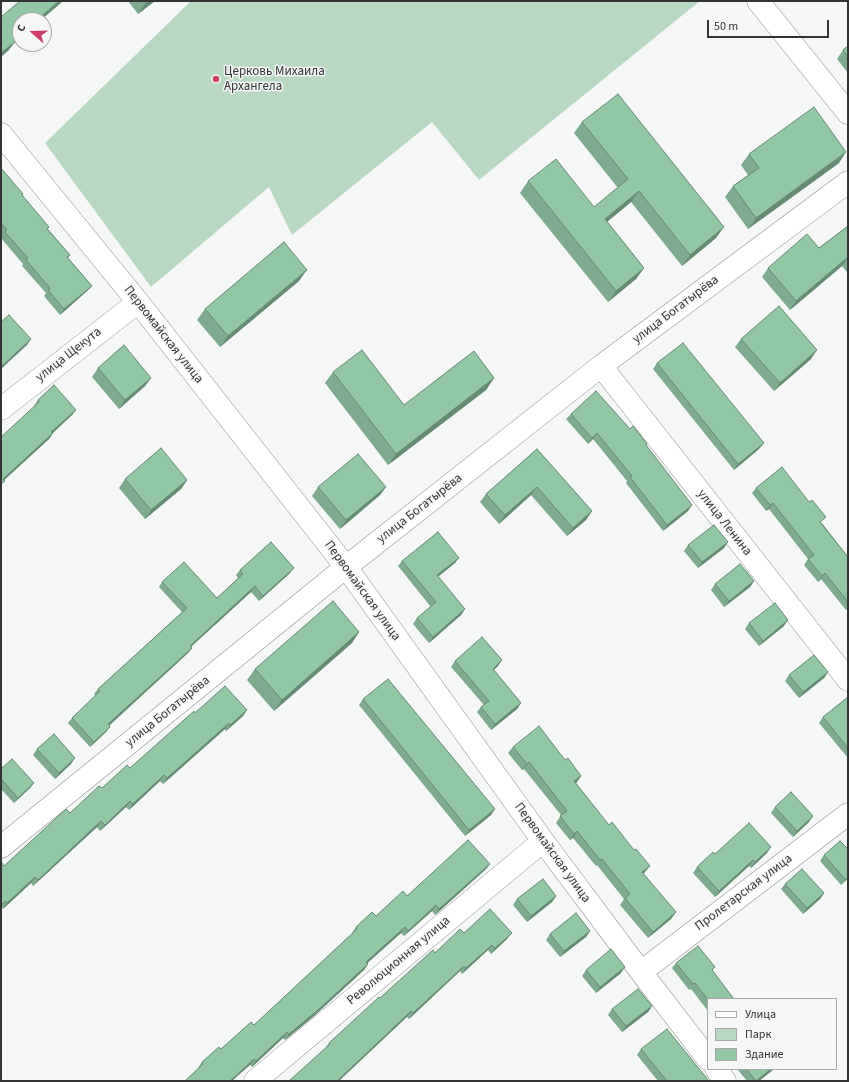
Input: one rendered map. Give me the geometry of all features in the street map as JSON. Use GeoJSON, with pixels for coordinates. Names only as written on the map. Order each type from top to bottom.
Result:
{"type":"FeatureCollection","features":[{"type":"Feature","properties":{"kind":"street"},"geometry":{"type":"LineString","coordinates":[[758,1],[848,113]]}},
{"type":"Feature","properties":{"kind":"street","name":"Первомайская улица"},"geometry":{"type":"LineString","coordinates":[[1,134],[138,302],[346,567],[543,841],[707,1058]]}},
{"type":"Feature","properties":{"kind":"street","name":"улица Богатырёва"},"geometry":{"type":"LineString","coordinates":[[1,847],[346,567],[601,366],[848,182]]}},
{"type":"Feature","properties":{"kind":"street","name":"улица Щекута"},"geometry":{"type":"LineString","coordinates":[[1,408],[138,302]]}},
{"type":"Feature","properties":{"kind":"street","name":"улица Ленина"},"geometry":{"type":"LineString","coordinates":[[601,366],[848,680]]}},
{"type":"Feature","properties":{"kind":"street","name":"Пролетарская улица"},"geometry":{"type":"LineString","coordinates":[[641,972],[848,814]]}},
{"type":"Feature","properties":{"kind":"street","name":"Революционная улица"},"geometry":{"type":"LineString","coordinates":[[255,1081],[543,841]]}},
{"type":"Feature","properties":{"kind":"street"},"geometry":{"type":"LineString","coordinates":[[717,1070],[725,1081]]}},
{"type":"Feature","properties":{"kind":"green space"},"geometry":{"type":"Polygon","coordinates":[[[191,1],[700,1],[479,180],[432,122],[292,235],[269,187],[151,287],[45,143],[191,1]]]}},
{"type":"Feature","properties":{"kind":"building"},"geometry":{"type":"Polygon","coordinates":[[[20,1],[59,1],[46,12],[12,12],[12,44],[1,53],[1,17],[20,1]]]}},
{"type":"Feature","properties":{"kind":"building"},"geometry":{"type":"Polygon","coordinates":[[[848,46],[848,57],[843,50],[848,46]]]}},
{"type":"Feature","properties":{"kind":"building"},"geometry":{"type":"Polygon","coordinates":[[[618,94],[724,227],[690,255],[639,191],[605,219],[644,268],[616,291],[528,181],[556,159],[594,207],[628,179],[582,122],[618,94]]]}},
{"type":"Feature","properties":{"kind":"building"},"geometry":{"type":"Polygon","coordinates":[[[814,107],[846,152],[756,218],[733,186],[759,168],[749,154],[814,107]]]}},
{"type":"Feature","properties":{"kind":"building"},"geometry":{"type":"Polygon","coordinates":[[[1,168],[49,227],[47,229],[70,255],[67,257],[92,286],[64,309],[48,290],[50,288],[26,260],[28,258],[5,232],[7,230],[1,223],[1,168]]]}},
{"type":"Feature","properties":{"kind":"building"},"geometry":{"type":"Polygon","coordinates":[[[848,226],[848,257],[796,301],[768,268],[807,234],[819,248],[848,226]]]}},
{"type":"Feature","properties":{"kind":"building"},"geometry":{"type":"Polygon","coordinates":[[[284,242],[307,270],[228,336],[205,309],[284,242]]]}},
{"type":"Feature","properties":{"kind":"building"},"geometry":{"type":"Polygon","coordinates":[[[779,306],[817,350],[780,383],[741,339],[779,306]]]}},
{"type":"Feature","properties":{"kind":"building"},"geometry":{"type":"Polygon","coordinates":[[[9,315],[31,339],[1,367],[1,322],[9,315]]]}},
{"type":"Feature","properties":{"kind":"building"},"geometry":{"type":"Polygon","coordinates":[[[683,343],[764,443],[738,464],[657,363],[683,343]]]}},
{"type":"Feature","properties":{"kind":"building"},"geometry":{"type":"Polygon","coordinates":[[[124,345],[151,378],[125,400],[98,368],[124,345]]]}},
{"type":"Feature","properties":{"kind":"building"},"geometry":{"type":"Polygon","coordinates":[[[362,350],[404,405],[474,351],[494,378],[396,454],[333,372],[362,350]]]}},
{"type":"Feature","properties":{"kind":"building"},"geometry":{"type":"Polygon","coordinates":[[[54,385],[76,410],[3,479],[5,481],[1,484],[1,437],[39,402],[38,400],[54,385]]]}},
{"type":"Feature","properties":{"kind":"building"},"geometry":{"type":"Polygon","coordinates":[[[596,391],[630,429],[633,426],[692,505],[667,525],[630,477],[632,476],[597,433],[592,438],[571,414],[596,391]]]}},
{"type":"Feature","properties":{"kind":"building"},"geometry":{"type":"Polygon","coordinates":[[[161,448],[187,480],[151,510],[125,479],[161,448]]]}},
{"type":"Feature","properties":{"kind":"building"},"geometry":{"type":"Polygon","coordinates":[[[537,449],[592,511],[573,528],[537,487],[505,515],[486,494],[537,449]]]}},
{"type":"Feature","properties":{"kind":"building"},"geometry":{"type":"Polygon","coordinates":[[[358,454],[386,487],[346,520],[318,487],[358,454]]]}},
{"type":"Feature","properties":{"kind":"building"},"geometry":{"type":"Polygon","coordinates":[[[782,467],[809,502],[812,500],[826,517],[820,522],[848,557],[848,602],[825,573],[822,576],[808,559],[814,555],[773,503],[770,505],[756,488],[782,467]]]}},
{"type":"Feature","properties":{"kind":"building"},"geometry":{"type":"Polygon","coordinates":[[[714,525],[728,542],[702,562],[688,545],[714,525]]]}},
{"type":"Feature","properties":{"kind":"building"},"geometry":{"type":"Polygon","coordinates":[[[438,532],[459,558],[437,575],[465,609],[433,637],[417,618],[436,602],[402,561],[438,532]]]}},
{"type":"Feature","properties":{"kind":"building"},"geometry":{"type":"Polygon","coordinates":[[[271,542],[294,568],[263,596],[255,586],[190,646],[192,648],[108,724],[110,727],[94,742],[72,718],[100,691],[98,689],[187,608],[162,582],[184,562],[217,598],[243,574],[240,570],[271,542]]]}},
{"type":"Feature","properties":{"kind":"building"},"geometry":{"type":"Polygon","coordinates":[[[740,564],[754,581],[729,601],[715,584],[740,564]]]}},
{"type":"Feature","properties":{"kind":"building"},"geometry":{"type":"Polygon","coordinates":[[[333,601],[359,632],[282,700],[255,669],[333,601]]]}},
{"type":"Feature","properties":{"kind":"building"},"geometry":{"type":"Polygon","coordinates":[[[775,603],[788,620],[763,641],[749,623],[775,603]]]}},
{"type":"Feature","properties":{"kind":"building"},"geometry":{"type":"Polygon","coordinates":[[[482,637],[502,660],[493,669],[521,703],[495,724],[481,707],[489,701],[455,661],[482,637]]]}},
{"type":"Feature","properties":{"kind":"building"},"geometry":{"type":"Polygon","coordinates":[[[814,655],[828,672],[803,692],[789,675],[814,655]]]}},
{"type":"Feature","properties":{"kind":"building"},"geometry":{"type":"Polygon","coordinates":[[[388,679],[495,809],[469,830],[363,699],[388,679]]]}},
{"type":"Feature","properties":{"kind":"building"},"geometry":{"type":"Polygon","coordinates":[[[225,686],[247,710],[230,725],[229,723],[167,778],[164,775],[133,804],[130,801],[105,825],[101,821],[38,880],[35,877],[7,903],[6,901],[1,905],[2,863],[4,866],[66,809],[70,813],[99,786],[102,788],[127,765],[130,768],[194,711],[195,713],[225,686]]]}},
{"type":"Feature","properties":{"kind":"building"},"geometry":{"type":"Polygon","coordinates":[[[848,697],[848,748],[823,717],[848,697]]]}},
{"type":"Feature","properties":{"kind":"building"},"geometry":{"type":"Polygon","coordinates":[[[539,726],[565,760],[568,758],[581,776],[574,781],[609,825],[612,822],[634,850],[636,849],[650,866],[642,872],[676,912],[653,932],[625,898],[630,894],[577,831],[574,834],[560,816],[567,811],[529,762],[527,764],[513,747],[539,726]]]}},
{"type":"Feature","properties":{"kind":"building"},"geometry":{"type":"Polygon","coordinates":[[[54,734],[75,758],[59,773],[37,749],[54,734]]]}},
{"type":"Feature","properties":{"kind":"building"},"geometry":{"type":"Polygon","coordinates":[[[12,759],[34,783],[18,798],[1,779],[1,769],[12,759]]]}},
{"type":"Feature","properties":{"kind":"building"},"geometry":{"type":"Polygon","coordinates":[[[791,792],[813,816],[797,831],[775,807],[791,792]]]}},
{"type":"Feature","properties":{"kind":"building"},"geometry":{"type":"Polygon","coordinates":[[[749,823],[771,847],[755,862],[753,860],[719,891],[697,867],[713,852],[715,854],[749,823]]]}},
{"type":"Feature","properties":{"kind":"building"},"geometry":{"type":"Polygon","coordinates":[[[468,840],[490,864],[439,909],[436,905],[408,931],[405,927],[366,962],[368,964],[318,1010],[289,1034],[287,1032],[256,1061],[254,1059],[230,1081],[185,1081],[203,1064],[202,1062],[219,1047],[221,1049],[251,1022],[254,1025],[357,929],[356,927],[372,912],[376,916],[403,891],[407,896],[468,840]]]}},
{"type":"Feature","properties":{"kind":"building"},"geometry":{"type":"Polygon","coordinates":[[[840,841],[848,849],[848,877],[846,880],[824,855],[840,841]]]}},
{"type":"Feature","properties":{"kind":"building"},"geometry":{"type":"Polygon","coordinates":[[[802,869],[824,893],[807,908],[785,884],[802,869]]]}},
{"type":"Feature","properties":{"kind":"building"},"geometry":{"type":"Polygon","coordinates":[[[543,879],[556,896],[531,916],[517,899],[543,879]]]}},
{"type":"Feature","properties":{"kind":"building"},"geometry":{"type":"Polygon","coordinates":[[[490,909],[512,933],[495,948],[492,945],[466,968],[464,966],[413,1013],[411,1011],[337,1081],[289,1081],[379,997],[380,998],[433,950],[435,953],[460,929],[464,933],[490,909]]]}},
{"type":"Feature","properties":{"kind":"building"},"geometry":{"type":"Polygon","coordinates":[[[576,913],[590,931],[564,951],[550,934],[576,913]]]}},
{"type":"Feature","properties":{"kind":"building"},"geometry":{"type":"Polygon","coordinates":[[[698,946],[715,967],[712,970],[733,998],[707,999],[695,983],[693,984],[676,963],[698,946]]]}},
{"type":"Feature","properties":{"kind":"building"},"geometry":{"type":"Polygon","coordinates":[[[611,949],[625,967],[600,987],[586,970],[611,949]]]}},
{"type":"Feature","properties":{"kind":"building"},"geometry":{"type":"Polygon","coordinates":[[[638,989],[652,1006],[626,1026],[612,1009],[638,989]]]}},
{"type":"Feature","properties":{"kind":"building"},"geometry":{"type":"Polygon","coordinates":[[[667,1029],[709,1081],[667,1081],[641,1049],[667,1029]]]}},
{"type":"Feature","properties":{"kind":"building"},"geometry":{"type":"Polygon","coordinates":[[[747,1070],[770,1070],[756,1081],[747,1070]]]}},
{"type":"Feature","properties":{"kind":"place","name":"Церковь Михаила Архангела"},"geometry":{"type":"Point","coordinates":[216,79]}}]}
